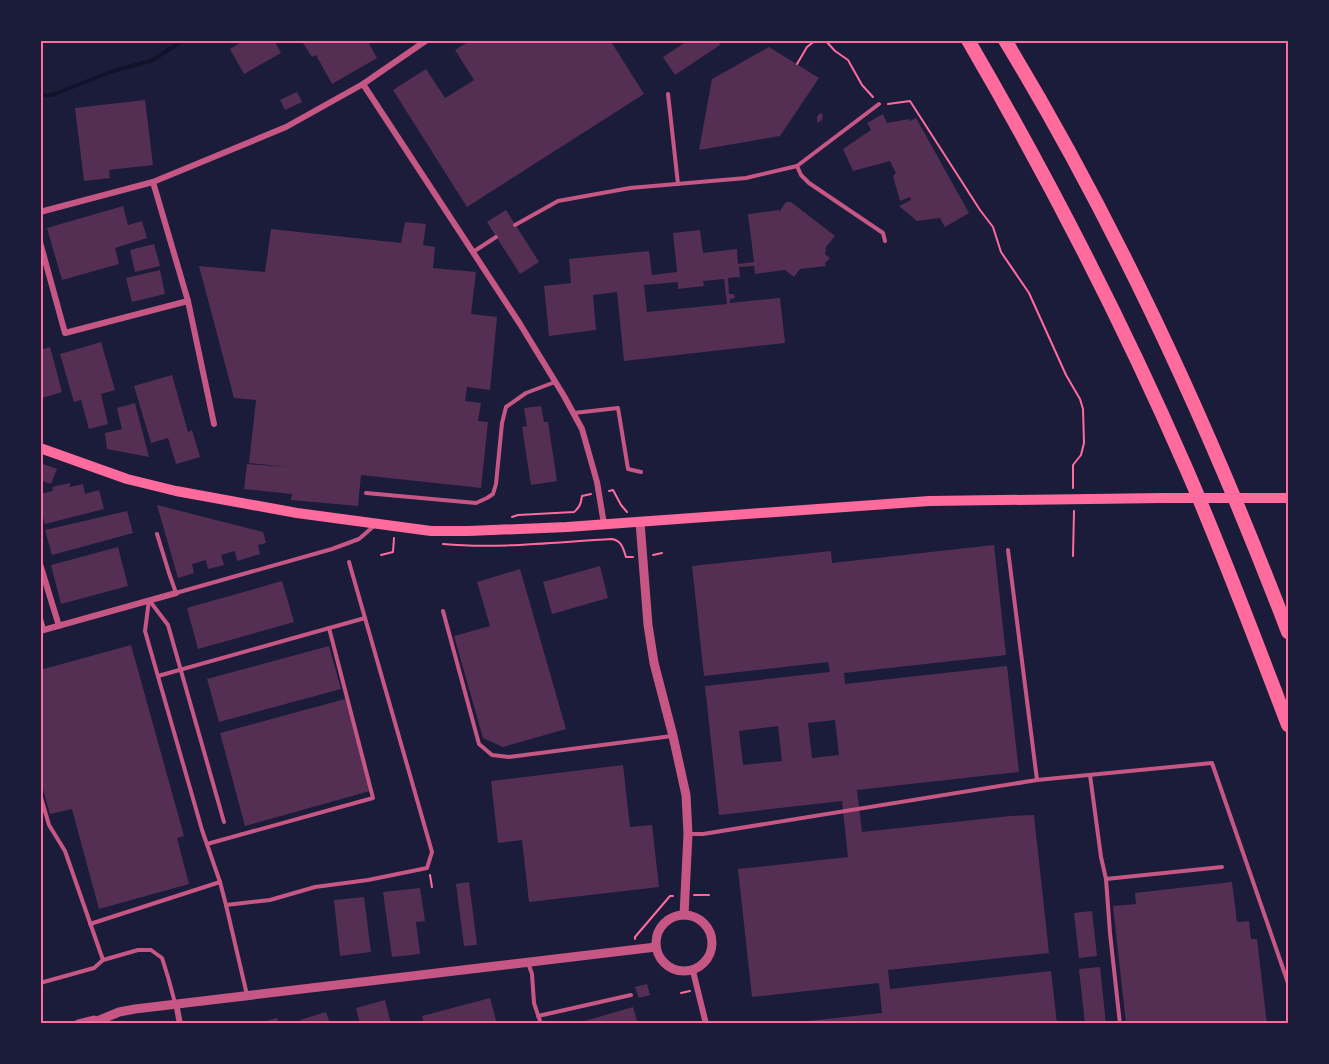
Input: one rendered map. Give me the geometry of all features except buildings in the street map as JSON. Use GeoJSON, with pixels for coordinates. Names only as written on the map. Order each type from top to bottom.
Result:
{"type":"FeatureCollection","features":[{"type":"Feature","properties":{"kind":"highway"},"geometry":{"type":"LineString","coordinates":[[968,40],[1044,175],[1142,368],[1215,534],[1288,725]]}},
{"type":"Feature","properties":{"kind":"highway"},"geometry":{"type":"LineString","coordinates":[[1005,40],[1069,151],[1122,251],[1174,358],[1251,536],[1288,632]]}},
{"type":"Feature","properties":{"kind":"main road"},"geometry":{"type":"LineString","coordinates":[[40,448],[127,479],[176,491],[297,513],[431,531],[640,522],[920,501],[1288,498]]}},
{"type":"Feature","properties":{"kind":"street"},"geometry":{"type":"LineString","coordinates":[[40,212],[153,182],[286,127],[363,84],[427,40]]}},
{"type":"Feature","properties":{"kind":"street"},"geometry":{"type":"LineString","coordinates":[[363,84],[473,252],[574,413],[582,429],[599,492],[604,524]]}},
{"type":"Feature","properties":{"kind":"street"},"geometry":{"type":"LineString","coordinates":[[153,182],[188,301],[214,424]]}},
{"type":"Feature","properties":{"kind":"street"},"geometry":{"type":"LineString","coordinates":[[40,242],[65,333],[188,301]]}},
{"type":"Feature","properties":{"kind":"street"},"geometry":{"type":"LineString","coordinates":[[640,522],[648,625],[654,663],[686,795],[688,834],[684,915]]}},
{"type":"Feature","properties":{"kind":"street"},"geometry":{"type":"LineString","coordinates":[[40,564],[59,626]]}},
{"type":"Feature","properties":{"kind":"street"},"geometry":{"type":"LineString","coordinates":[[42,631],[176,593]]}},
{"type":"Feature","properties":{"kind":"street"},"geometry":{"type":"LineString","coordinates":[[684,915],[703,922],[712,939],[712,949],[702,966],[693,971],[683,972],[674,970],[659,957],[656,939],[663,925],[676,916],[684,915]]}},
{"type":"Feature","properties":{"kind":"street"},"geometry":{"type":"LineString","coordinates":[[78,1023],[94,1022],[119,1012],[135,1009],[656,947]]}},
{"type":"Feature","properties":{"kind":"street"},"geometry":{"type":"LineString","coordinates":[[693,971],[706,1023]]}},
{"type":"Feature","properties":{"kind":"street"},"geometry":{"type":"LineString","coordinates":[[176,1004],[180,1023]]}},
{"type":"Feature","properties":{"kind":"lane"},"geometry":{"type":"LineString","coordinates":[[668,94],[678,184]]}},
{"type":"Feature","properties":{"kind":"lane"},"geometry":{"type":"LineString","coordinates":[[515,225],[558,201],[630,188],[746,178],[797,166],[879,104]]}},
{"type":"Feature","properties":{"kind":"lane"},"geometry":{"type":"LineString","coordinates":[[797,166],[801,175],[809,183],[883,233],[885,241]]}},
{"type":"Feature","properties":{"kind":"lane"},"geometry":{"type":"LineString","coordinates":[[473,252],[496,237]]}},
{"type":"Feature","properties":{"kind":"lane"},"geometry":{"type":"LineString","coordinates":[[366,493],[476,503],[487,498],[493,494],[496,484],[502,423],[506,407],[525,393],[556,382]]}},
{"type":"Feature","properties":{"kind":"lane"},"geometry":{"type":"LineString","coordinates":[[574,413],[618,408],[628,469],[641,472]]}},
{"type":"Feature","properties":{"kind":"lane"},"geometry":{"type":"LineString","coordinates":[[158,534],[176,593],[332,549],[358,539],[377,524]]}},
{"type":"Feature","properties":{"kind":"lane"},"geometry":{"type":"LineString","coordinates":[[1008,550],[1036,780]]}},
{"type":"Feature","properties":{"kind":"lane"},"geometry":{"type":"LineString","coordinates":[[226,905],[270,900],[315,887],[368,880],[427,868],[430,861],[432,852],[349,562]]}},
{"type":"Feature","properties":{"kind":"lane"},"geometry":{"type":"LineString","coordinates":[[148,600],[168,625],[224,822]]}},
{"type":"Feature","properties":{"kind":"lane"},"geometry":{"type":"LineString","coordinates":[[148,600],[145,632],[199,819],[220,882],[247,995]]}},
{"type":"Feature","properties":{"kind":"lane"},"geometry":{"type":"LineString","coordinates":[[443,611],[479,744],[492,755],[509,757],[673,736]]}},
{"type":"Feature","properties":{"kind":"lane"},"geometry":{"type":"LineString","coordinates":[[40,615],[42,631]]}},
{"type":"Feature","properties":{"kind":"lane"},"geometry":{"type":"LineString","coordinates":[[158,676],[365,618]]}},
{"type":"Feature","properties":{"kind":"lane"},"geometry":{"type":"LineString","coordinates":[[207,844],[374,798],[329,628]]}},
{"type":"Feature","properties":{"kind":"lane"},"geometry":{"type":"LineString","coordinates":[[688,834],[714,832],[1036,780],[1212,763],[1288,983]]}},
{"type":"Feature","properties":{"kind":"lane"},"geometry":{"type":"LineString","coordinates":[[1090,775],[1106,879],[1120,1023]]}},
{"type":"Feature","properties":{"kind":"lane"},"geometry":{"type":"LineString","coordinates":[[40,794],[49,825],[65,851],[103,960]]}},
{"type":"Feature","properties":{"kind":"lane"},"geometry":{"type":"LineString","coordinates":[[1106,879],[1222,867]]}},
{"type":"Feature","properties":{"kind":"lane"},"geometry":{"type":"LineString","coordinates":[[90,924],[220,882]]}},
{"type":"Feature","properties":{"kind":"lane"},"geometry":{"type":"LineString","coordinates":[[40,983],[94,968],[103,960],[138,950],[151,950],[162,958],[176,1004]]}},
{"type":"Feature","properties":{"kind":"lane"},"geometry":{"type":"LineString","coordinates":[[528,962],[532,974],[534,1003],[541,1023]]}},
{"type":"Feature","properties":{"kind":"lane"},"geometry":{"type":"LineString","coordinates":[[538,1016],[631,995]]}},
{"type":"Feature","properties":{"kind":"path"},"geometry":{"type":"LineString","coordinates":[[797,64],[807,47],[816,40]]}},
{"type":"Feature","properties":{"kind":"path"},"geometry":{"type":"LineString","coordinates":[[825,40],[834,51],[848,60],[862,85],[879,104],[910,101],[993,227],[1001,252],[1029,293],[1083,409],[1084,443],[1081,455],[1073,465],[1073,476]]}},
{"type":"Feature","properties":{"kind":"path"},"geometry":{"type":"LineString","coordinates":[[507,518],[518,515],[574,512],[582,496],[599,492]]}},
{"type":"Feature","properties":{"kind":"path"},"geometry":{"type":"LineString","coordinates":[[1072,556],[1074,529]]}},
{"type":"Feature","properties":{"kind":"path"},"geometry":{"type":"LineString","coordinates":[[381,555],[393,552],[394,538]]}},
{"type":"Feature","properties":{"kind":"path"},"geometry":{"type":"LineString","coordinates":[[431,877],[432,887]]}},
{"type":"Feature","properties":{"kind":"path"},"geometry":{"type":"LineString","coordinates":[[636,950],[635,937],[670,896],[709,895]]}},
{"type":"Feature","properties":{"kind":"waterway"},"geometry":{"type":"LineString","coordinates":[[40,95],[52,95],[113,71],[151,61],[184,40]]}}]}
